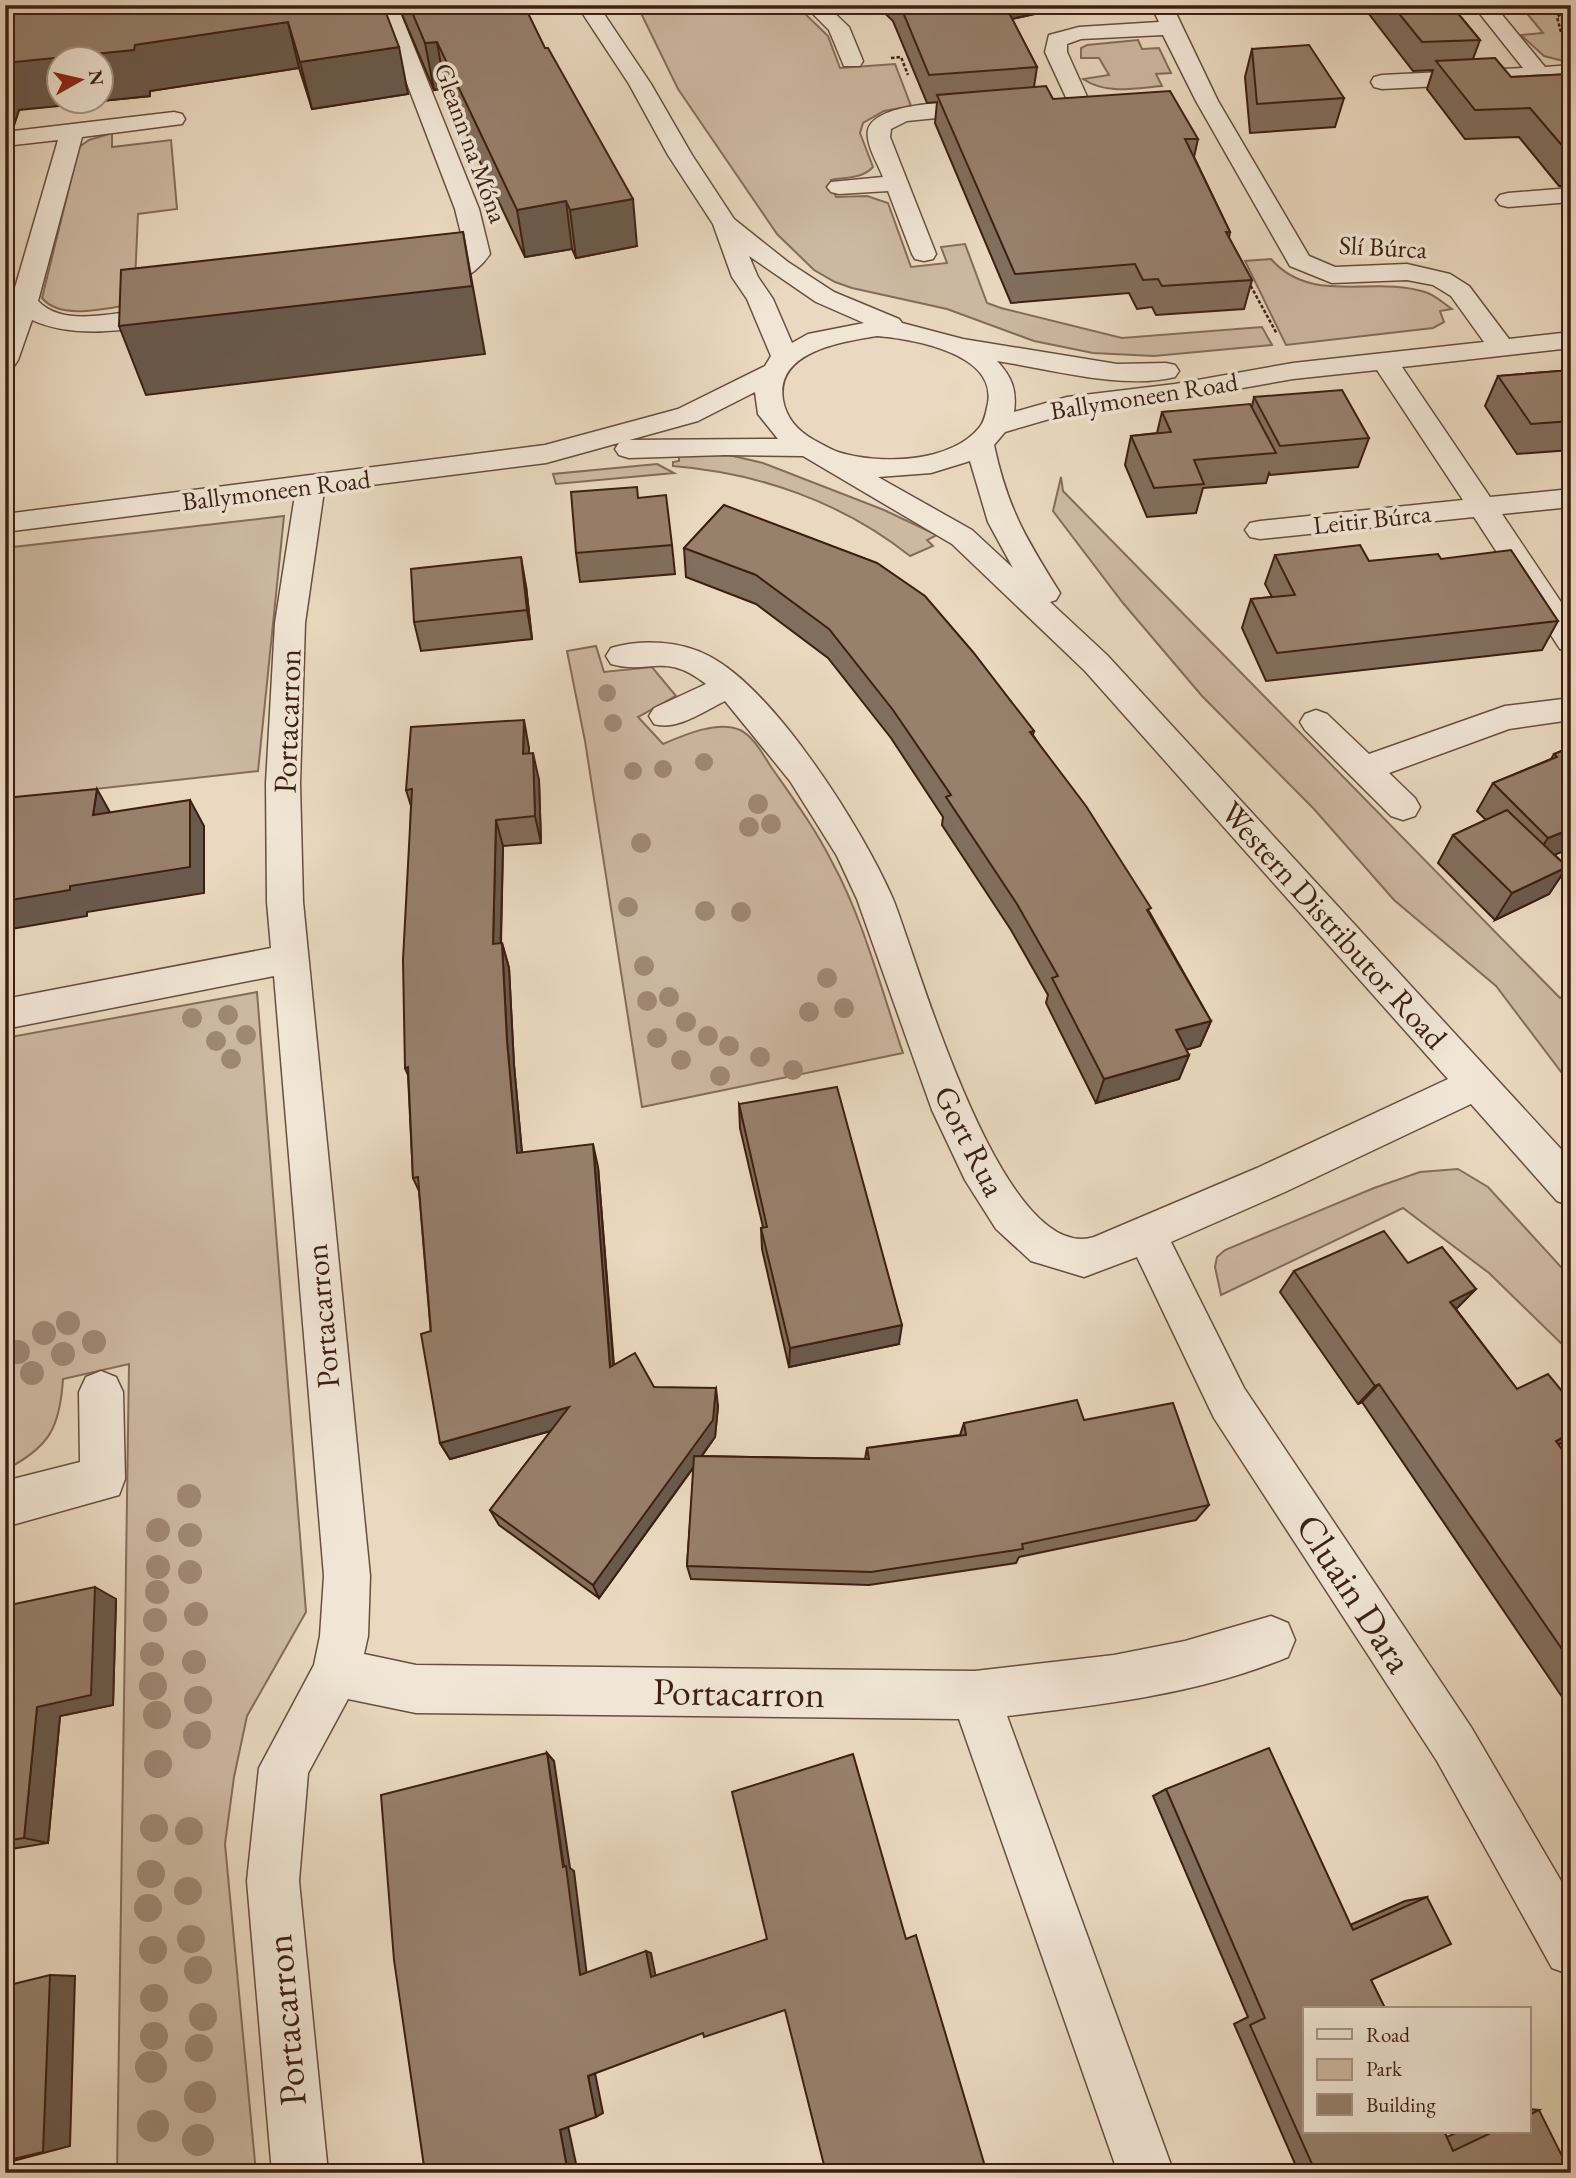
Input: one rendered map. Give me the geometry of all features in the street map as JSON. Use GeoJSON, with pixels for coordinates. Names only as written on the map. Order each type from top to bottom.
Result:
{"type":"FeatureCollection","features":[{"type":"Feature","properties":{"kind":"street","name":"Gleann na Móna"},"geometry":{"type":"LineString","coordinates":[[387,5],[467,209],[478,254],[469,267],[457,272],[403,284]]}},
{"type":"Feature","properties":{"kind":"street"},"geometry":{"type":"LineString","coordinates":[[587,5],[640,84],[680,155],[725,224],[744,277],[760,299],[779,365]]}},
{"type":"Feature","properties":{"kind":"street"},"geometry":{"type":"LineString","coordinates":[[612,5],[640,84]]}},
{"type":"Feature","properties":{"kind":"street"},"geometry":{"type":"LineString","coordinates":[[814,5],[838,27],[852,61]]}},
{"type":"Feature","properties":{"kind":"street","name":"Slí Búrca"},"geometry":{"type":"LineString","coordinates":[[1161,5],[1168,15],[1171,28],[1202,93],[1299,261],[1332,275],[1407,272],[1441,279],[1460,291],[1502,348]]}},
{"type":"Feature","properties":{"kind":"street"},"geometry":{"type":"LineString","coordinates":[[1483,5],[1497,26],[1540,74]]}},
{"type":"Feature","properties":{"kind":"street"},"geometry":{"type":"LineString","coordinates":[[1078,101],[1054,47],[1057,40],[1079,33],[1171,28]]}},
{"type":"Feature","properties":{"kind":"street"},"geometry":{"type":"LineString","coordinates":[[1381,82],[1571,72]]}},
{"type":"Feature","properties":{"kind":"street"},"geometry":{"type":"LineString","coordinates":[[1175,95],[1202,93]]}},
{"type":"Feature","properties":{"kind":"street"},"geometry":{"type":"LineString","coordinates":[[1052,103],[1106,99]]}},
{"type":"Feature","properties":{"kind":"street"},"geometry":{"type":"LineString","coordinates":[[924,254],[879,134],[884,122],[904,114],[1013,106]]}},
{"type":"Feature","properties":{"kind":"street"},"geometry":{"type":"LineString","coordinates":[[5,139],[174,119]]}},
{"type":"Feature","properties":{"kind":"street"},"geometry":{"type":"LineString","coordinates":[[5,360],[25,302],[72,131]]}},
{"type":"Feature","properties":{"kind":"street"},"geometry":{"type":"LineString","coordinates":[[839,187],[897,183]]}},
{"type":"Feature","properties":{"kind":"street"},"geometry":{"type":"LineString","coordinates":[[1508,200],[1560,203]]}},
{"type":"Feature","properties":{"kind":"street"},"geometry":{"type":"LineString","coordinates":[[725,224],[779,267],[825,297],[903,329]]}},
{"type":"Feature","properties":{"kind":"street"},"geometry":{"type":"LineString","coordinates":[[25,302],[29,311],[41,317],[67,322],[137,320],[190,313]]}},
{"type":"Feature","properties":{"kind":"street"},"geometry":{"type":"LineString","coordinates":[[877,328],[903,329],[938,336],[960,346],[980,359],[996,377],[1003,401],[988,434],[962,454],[941,462],[909,469],[881,470],[814,454],[786,436],[769,413],[766,396],[779,365],[813,341],[840,332],[877,328]]}},
{"type":"Feature","properties":{"kind":"street","name":"Ballymoneen Road"},"geometry":{"type":"LineString","coordinates":[[988,434],[1067,405],[1175,392],[1293,371],[1571,340]]}},
{"type":"Feature","properties":{"kind":"street","name":"Ballymoneen Road"},"geometry":{"type":"LineString","coordinates":[[960,346],[1117,372],[1293,371]]}},
{"type":"Feature","properties":{"kind":"street","name":"Leitir Búrca"},"geometry":{"type":"LineString","coordinates":[[1385,361],[1571,641]]}},
{"type":"Feature","properties":{"kind":"street","name":"Ballymoneen Road"},"geometry":{"type":"LineString","coordinates":[[546,454],[688,415],[779,365]]}},
{"type":"Feature","properties":{"kind":"street","name":"Western Distributor Road"},"geometry":{"type":"LineString","coordinates":[[988,434],[988,487],[1008,534],[1023,563],[1096,663]]}},
{"type":"Feature","properties":{"kind":"street","name":"Ballymoneen Road"},"geometry":{"type":"LineString","coordinates":[[5,523],[546,454],[697,446],[814,454]]}},
{"type":"Feature","properties":{"kind":"street","name":"Western Distributor Road"},"geometry":{"type":"LineString","coordinates":[[814,454],[962,537],[1096,663],[1571,1188]]}},
{"type":"Feature","properties":{"kind":"street","name":"Portacarron"},"geometry":{"type":"LineString","coordinates":[[300,2173],[273,1881],[276,1837],[284,1768],[336,1672],[344,1636],[347,1576],[288,960],[283,783],[287,691],[293,593],[310,506],[311,485]]}},
{"type":"Feature","properties":{"kind":"street","name":"Leitir Búrca"},"geometry":{"type":"LineString","coordinates":[[1260,530],[1571,498]]}},
{"type":"Feature","properties":{"kind":"street","name":"Gort Rua"},"geometry":{"type":"LineString","coordinates":[[622,656],[649,653],[686,658],[728,687],[761,720],[793,759],[834,817],[848,842],[884,922],[948,1107],[973,1160],[1007,1212],[1042,1245],[1064,1256],[1085,1258],[1146,1233],[1344,1147],[1477,1083]]}},
{"type":"Feature","properties":{"kind":"street"},"geometry":{"type":"LineString","coordinates":[[665,716],[728,687]]}},
{"type":"Feature","properties":{"kind":"street"},"geometry":{"type":"LineString","coordinates":[[1364,769],[1505,718],[1571,709]]}},
{"type":"Feature","properties":{"kind":"street"},"geometry":{"type":"LineString","coordinates":[[1316,722],[1404,807]]}},
{"type":"Feature","properties":{"kind":"street"},"geometry":{"type":"LineString","coordinates":[[5,1014],[288,960]]}},
{"type":"Feature","properties":{"kind":"street","name":"Cluain Dara"},"geometry":{"type":"LineString","coordinates":[[1146,1233],[1229,1403],[1454,1744],[1571,1949]]}},
{"type":"Feature","properties":{"kind":"street"},"geometry":{"type":"LineString","coordinates":[[5,1504],[103,1479],[101,1392]]}},
{"type":"Feature","properties":{"kind":"street","name":"Portacarron"},"geometry":{"type":"LineString","coordinates":[[336,1672],[416,1689],[975,1695],[1114,1679],[1185,1665],[1271,1640]]}},
{"type":"Feature","properties":{"kind":"street"},"geometry":{"type":"LineString","coordinates":[[975,1695],[1146,2173]]}},
{"type":"Feature","properties":{"kind":"path"},"geometry":{"type":"LineString","coordinates":[[1564,40],[1556,17],[1571,6]]}},
{"type":"Feature","properties":{"kind":"path"},"geometry":{"type":"LineString","coordinates":[[1248,281],[1278,337]]}},
{"type":"Feature","properties":{"kind":"green space"},"geometry":{"type":"Polygon","coordinates":[[[637,5],[796,5],[828,36],[840,68],[895,64],[911,106],[884,111],[863,123],[860,133],[873,167],[859,176],[831,180],[836,197],[867,196],[888,203],[911,267],[947,263],[941,247],[965,244],[987,303],[1001,308],[1122,338],[1262,327],[1272,345],[1154,356],[1093,353],[1034,341],[947,309],[835,282],[814,270],[777,234],[678,89],[637,5]]]}},
{"type":"Feature","properties":{"kind":"green space"},"geometry":{"type":"Polygon","coordinates":[[[1571,5],[1571,63],[1544,56],[1521,35],[1543,33],[1525,11],[1505,12],[1501,8],[1571,5]]]}},
{"type":"Feature","properties":{"kind":"green space"},"geometry":{"type":"Polygon","coordinates":[[[1138,40],[1142,49],[1159,48],[1171,73],[1156,74],[1162,86],[1111,89],[1083,79],[1109,75],[1099,58],[1081,58],[1081,48],[1087,45],[1138,40]]]}},
{"type":"Feature","properties":{"kind":"green space"},"geometry":{"type":"Polygon","coordinates":[[[112,133],[112,147],[171,140],[177,209],[138,214],[134,304],[85,311],[61,309],[42,298],[79,147],[89,140],[112,133]]]}},
{"type":"Feature","properties":{"kind":"green space"},"geometry":{"type":"Polygon","coordinates":[[[1271,259],[1287,273],[1305,282],[1324,286],[1405,288],[1429,293],[1452,309],[1440,311],[1444,322],[1433,328],[1286,345],[1245,261],[1271,259]]]}},
{"type":"Feature","properties":{"kind":"green space"},"geometry":{"type":"Polygon","coordinates":[[[679,454],[729,455],[763,463],[884,510],[937,535],[927,540],[933,546],[910,556],[856,520],[798,493],[737,475],[673,466],[673,462],[679,461],[679,454]]]}},
{"type":"Feature","properties":{"kind":"green space"},"geometry":{"type":"Polygon","coordinates":[[[657,464],[674,473],[556,484],[553,474],[657,464]]]}},
{"type":"Feature","properties":{"kind":"green space"},"geometry":{"type":"Polygon","coordinates":[[[1061,477],[1063,491],[1560,998],[1571,991],[1571,1085],[1496,986],[1394,900],[1314,809],[1202,696],[1123,603],[1053,511],[1061,477]]]}},
{"type":"Feature","properties":{"kind":"green space"},"geometry":{"type":"Polygon","coordinates":[[[284,516],[258,771],[5,799],[5,548],[284,516]]]}},
{"type":"Feature","properties":{"kind":"green space"},"geometry":{"type":"Polygon","coordinates":[[[596,646],[604,672],[652,667],[676,696],[638,717],[663,744],[701,730],[722,727],[740,730],[755,743],[812,827],[843,884],[863,931],[903,1053],[642,1107],[585,741],[567,651],[596,646]]]}},
{"type":"Feature","properties":{"kind":"green space"},"geometry":{"type":"Polygon","coordinates":[[[257,992],[306,1612],[247,1716],[234,1777],[225,1844],[256,2173],[117,2173],[129,1364],[63,1379],[59,1410],[50,1434],[33,1453],[5,1470],[5,1038],[257,992]]]}},
{"type":"Feature","properties":{"kind":"green space"},"geometry":{"type":"Polygon","coordinates":[[[1458,1169],[1488,1187],[1571,1278],[1571,1353],[1489,1273],[1403,1208],[1221,1295],[1215,1267],[1217,1257],[1225,1250],[1374,1188],[1420,1172],[1458,1169]]]}},
{"type":"Feature","properties":{"kind":"building"},"geometry":{"type":"Polygon","coordinates":[[[5,5],[383,5],[399,47],[300,62],[288,22],[135,45],[134,50],[116,52],[116,46],[46,46],[46,59],[5,63],[5,5]]]}},
{"type":"Feature","properties":{"kind":"building"},"geometry":{"type":"Polygon","coordinates":[[[409,5],[524,5],[545,48],[548,48],[633,199],[570,210],[566,201],[517,210],[437,42],[425,43],[409,5]]]}},
{"type":"Feature","properties":{"kind":"building"},"geometry":{"type":"Polygon","coordinates":[[[900,5],[1005,5],[1037,67],[929,75],[900,5]]]}},
{"type":"Feature","properties":{"kind":"building"},"geometry":{"type":"Polygon","coordinates":[[[1392,5],[1451,5],[1480,40],[1422,42],[1392,5]]]}},
{"type":"Feature","properties":{"kind":"building"},"geometry":{"type":"Polygon","coordinates":[[[1309,45],[1344,98],[1257,104],[1252,49],[1309,45]]]}},
{"type":"Feature","properties":{"kind":"building"},"geometry":{"type":"Polygon","coordinates":[[[1495,58],[1511,77],[1571,74],[1571,156],[1530,108],[1475,110],[1436,61],[1495,58]]]}},
{"type":"Feature","properties":{"kind":"building"},"geometry":{"type":"Polygon","coordinates":[[[1046,86],[1053,99],[1170,91],[1198,139],[1185,139],[1230,232],[1226,232],[1252,280],[1162,286],[1158,279],[1143,280],[1135,264],[1015,274],[937,95],[1046,86]]]}},
{"type":"Feature","properties":{"kind":"building"},"geometry":{"type":"Polygon","coordinates":[[[463,232],[472,286],[119,326],[121,270],[463,232]]]}},
{"type":"Feature","properties":{"kind":"building"},"geometry":{"type":"Polygon","coordinates":[[[1571,370],[1571,421],[1531,424],[1498,376],[1571,370]]]}},
{"type":"Feature","properties":{"kind":"building"},"geometry":{"type":"Polygon","coordinates":[[[1342,390],[1369,438],[1280,446],[1254,397],[1342,390]]]}},
{"type":"Feature","properties":{"kind":"building"},"geometry":{"type":"Polygon","coordinates":[[[1250,404],[1276,453],[1194,460],[1204,484],[1154,488],[1131,436],[1171,432],[1162,412],[1250,404]]]}},
{"type":"Feature","properties":{"kind":"building"},"geometry":{"type":"Polygon","coordinates":[[[637,487],[638,498],[666,495],[672,545],[576,553],[571,492],[637,487]]]}},
{"type":"Feature","properties":{"kind":"building"},"geometry":{"type":"Polygon","coordinates":[[[724,505],[877,563],[925,596],[973,652],[1034,731],[1030,732],[1086,806],[1151,908],[1147,910],[1211,1021],[1176,1030],[1189,1055],[1104,1079],[1052,978],[1058,976],[1017,904],[946,797],[951,795],[893,710],[829,629],[756,575],[684,548],[724,505]]]}},
{"type":"Feature","properties":{"kind":"building"},"geometry":{"type":"Polygon","coordinates":[[[1360,545],[1369,561],[1438,554],[1441,559],[1511,550],[1558,621],[1277,653],[1251,599],[1295,595],[1275,555],[1360,545]]]}},
{"type":"Feature","properties":{"kind":"building"},"geometry":{"type":"Polygon","coordinates":[[[521,557],[527,610],[414,622],[411,569],[521,557]]]}},
{"type":"Feature","properties":{"kind":"building"},"geometry":{"type":"Polygon","coordinates":[[[524,720],[523,754],[533,753],[535,816],[496,820],[493,944],[502,943],[517,1153],[593,1144],[610,1367],[635,1353],[654,1387],[716,1388],[713,1420],[593,1585],[490,1510],[569,1407],[440,1443],[421,1334],[431,1331],[418,1177],[413,1178],[408,1067],[405,1068],[403,960],[412,789],[406,790],[411,727],[524,720]]]}},
{"type":"Feature","properties":{"kind":"building"},"geometry":{"type":"Polygon","coordinates":[[[1571,747],[1571,829],[1548,838],[1493,783],[1557,757],[1554,754],[1571,747]]]}},
{"type":"Feature","properties":{"kind":"building"},"geometry":{"type":"Polygon","coordinates":[[[97,789],[93,815],[190,800],[190,867],[70,886],[70,890],[5,901],[5,798],[97,789]]]}},
{"type":"Feature","properties":{"kind":"building"},"geometry":{"type":"Polygon","coordinates":[[[1507,810],[1567,867],[1512,893],[1453,835],[1507,810]]]}},
{"type":"Feature","properties":{"kind":"building"},"geometry":{"type":"Polygon","coordinates":[[[837,1087],[902,1325],[790,1348],[761,1228],[767,1227],[739,1104],[837,1087]]]}},
{"type":"Feature","properties":{"kind":"building"},"geometry":{"type":"Polygon","coordinates":[[[1384,1231],[1408,1263],[1442,1247],[1476,1289],[1450,1302],[1517,1389],[1548,1374],[1571,1402],[1571,1433],[1556,1441],[1571,1462],[1571,1662],[1379,1384],[1375,1386],[1294,1271],[1384,1231]]]}},
{"type":"Feature","properties":{"kind":"building"},"geometry":{"type":"Polygon","coordinates":[[[1077,1400],[1084,1420],[1173,1403],[1209,1505],[1022,1544],[1023,1549],[871,1572],[687,1566],[694,1456],[869,1459],[867,1448],[966,1435],[964,1423],[1077,1400]]]}},
{"type":"Feature","properties":{"kind":"building"},"geometry":{"type":"Polygon","coordinates":[[[95,1587],[91,1695],[37,1707],[24,1838],[5,1841],[5,1606],[95,1587]]]}},
{"type":"Feature","properties":{"kind":"building"},"geometry":{"type":"Polygon","coordinates":[[[1269,1748],[1353,1930],[1427,1897],[1451,1944],[1371,1980],[1384,2007],[1303,2007],[1303,2132],[1444,2132],[1453,2151],[1493,2132],[1530,2132],[1530,2114],[1539,2110],[1566,2164],[1548,2173],[1316,2173],[1250,2025],[1265,2018],[1166,1789],[1269,1748]]]}},
{"type":"Feature","properties":{"kind":"building"},"geometry":{"type":"Polygon","coordinates":[[[547,1753],[563,1867],[566,1866],[580,1975],[646,1951],[651,1977],[767,1939],[732,1792],[853,1754],[906,1939],[916,1935],[987,2173],[826,2173],[785,2010],[704,2037],[703,2033],[588,2076],[596,2117],[560,2130],[568,2173],[425,2173],[394,1960],[381,1795],[547,1753]]]}},
{"type":"Feature","properties":{"kind":"building"},"geometry":{"type":"Polygon","coordinates":[[[50,1975],[43,2152],[5,2161],[5,1986],[50,1975]]]}}]}
